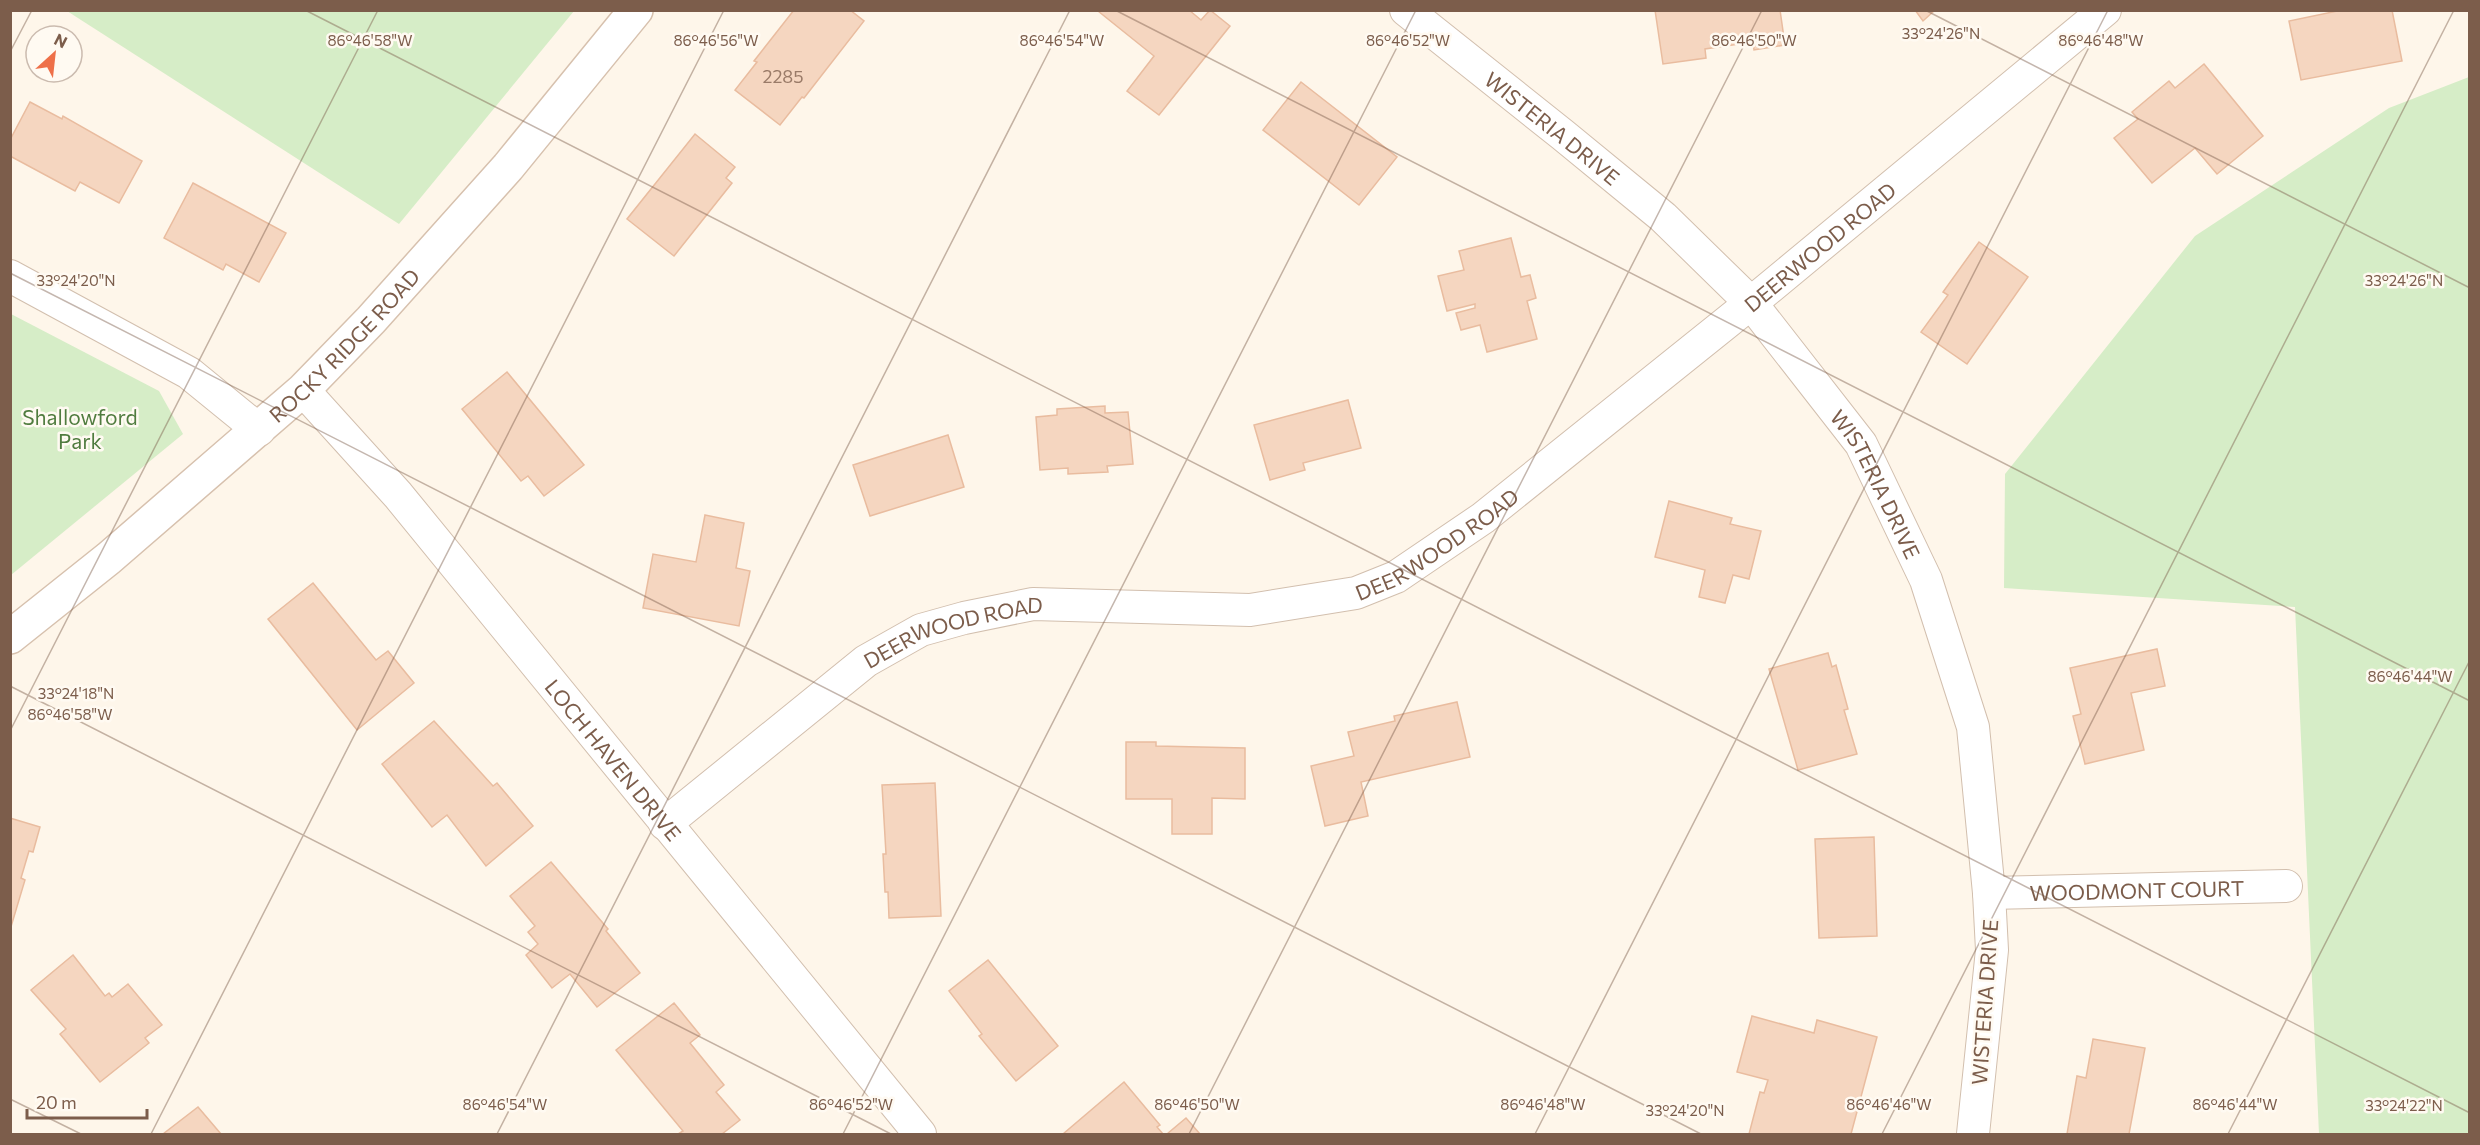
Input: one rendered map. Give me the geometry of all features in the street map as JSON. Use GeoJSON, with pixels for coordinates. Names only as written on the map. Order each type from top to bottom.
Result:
{"type":"FeatureCollection","features":[{"type":"Feature","properties":{"kind":"main road","name":"ROCKY RIDGE ROAD"},"geometry":{"type":"LineString","coordinates":[[10,637],[109,558],[303,390],[371,320],[508,167],[636,10]]}},
{"type":"Feature","properties":{"kind":"street","name":"WISTERIA DRIVE"},"geometry":{"type":"LineString","coordinates":[[1406,10],[1663,217],[1751,303],[1861,444],[1926,580],[1973,727],[1989,893],[1992,950],[1973,1134]]}},
{"type":"Feature","properties":{"kind":"street","name":"DEERWOOD ROAD"},"geometry":{"type":"LineString","coordinates":[[665,824],[866,661],[921,630],[964,618],[1033,604],[1251,610],[1356,593],[1396,577],[1483,518],[1751,303],[2105,10]]}},
{"type":"Feature","properties":{"kind":"street"},"geometry":{"type":"LineString","coordinates":[[10,276],[189,373],[259,430]]}},
{"type":"Feature","properties":{"kind":"street","name":"LOCH HAVEN DRIVE"},"geometry":{"type":"LineString","coordinates":[[303,390],[398,495],[920,1134]]}},
{"type":"Feature","properties":{"kind":"street","name":"WOODMONT COURT"},"geometry":{"type":"LineString","coordinates":[[1989,893],[2286,886]]}},
{"type":"Feature","properties":{"kind":"green space"},"geometry":{"type":"Polygon","coordinates":[[[67,11],[574,11],[399,224],[67,11]]]}},
{"type":"Feature","properties":{"kind":"green space"},"geometry":{"type":"Polygon","coordinates":[[[2469,77],[2469,1134],[2319,1134],[2295,607],[2004,588],[2005,474],[2195,236],[2389,108],[2469,77]]]}},
{"type":"Feature","properties":{"kind":"green space","name":"Shallowford Park"},"geometry":{"type":"Polygon","coordinates":[[[11,314],[159,391],[183,434],[11,575],[11,314]]]}},
{"type":"Feature","properties":{"kind":"building"},"geometry":{"type":"Polygon","coordinates":[[[794,10],[850,10],[864,21],[780,125],[735,90],[757,62],[754,61],[794,10]]]}},
{"type":"Feature","properties":{"kind":"building"},"geometry":{"type":"Polygon","coordinates":[[[1189,10],[1201,20],[1210,10],[1230,26],[1159,115],[1127,91],[1154,56],[1098,11],[1189,10]]]}},
{"type":"Feature","properties":{"kind":"building"},"geometry":{"type":"Polygon","coordinates":[[[1655,10],[1780,10],[1785,45],[1754,50],[1753,42],[1705,49],[1706,58],[1663,64],[1655,10]]]}},
{"type":"Feature","properties":{"kind":"building"},"geometry":{"type":"Polygon","coordinates":[[[1915,10],[1935,10],[1923,21],[1915,10]]]}},
{"type":"Feature","properties":{"kind":"building"},"geometry":{"type":"Polygon","coordinates":[[[2342,10],[2392,10],[2402,61],[2301,80],[2289,21],[2342,10]]]}},
{"type":"Feature","properties":{"kind":"building"},"geometry":{"type":"Polygon","coordinates":[[[2204,64],[2263,136],[2217,174],[2195,148],[2152,183],[2114,138],[2138,119],[2132,112],[2169,81],[2175,88],[2204,64]]]}},
{"type":"Feature","properties":{"kind":"building"},"geometry":{"type":"Polygon","coordinates":[[[1301,82],[1397,157],[1359,205],[1263,130],[1301,82]]]}},
{"type":"Feature","properties":{"kind":"building"},"geometry":{"type":"Polygon","coordinates":[[[30,102],[62,119],[63,116],[142,161],[119,203],[80,182],[75,191],[10,156],[10,140],[30,102]]]}},
{"type":"Feature","properties":{"kind":"building"},"geometry":{"type":"Polygon","coordinates":[[[695,134],[735,167],[726,178],[732,183],[674,256],[627,219],[695,134]]]}},
{"type":"Feature","properties":{"kind":"building"},"geometry":{"type":"Polygon","coordinates":[[[193,183],[286,233],[259,282],[226,264],[223,270],[164,238],[193,183]]]}},
{"type":"Feature","properties":{"kind":"building"},"geometry":{"type":"Polygon","coordinates":[[[1511,238],[1521,277],[1530,275],[1536,298],[1527,301],[1537,339],[1487,352],[1480,325],[1461,330],[1456,313],[1475,308],[1475,304],[1447,311],[1438,276],[1464,270],[1459,251],[1511,238]]]}},
{"type":"Feature","properties":{"kind":"building"},"geometry":{"type":"Polygon","coordinates":[[[1979,242],[2028,277],[1967,364],[1921,332],[1948,295],[1943,292],[1979,242]]]}},
{"type":"Feature","properties":{"kind":"building"},"geometry":{"type":"Polygon","coordinates":[[[507,372],[584,465],[544,496],[528,476],[521,481],[462,409],[507,372]]]}},
{"type":"Feature","properties":{"kind":"building"},"geometry":{"type":"Polygon","coordinates":[[[1348,400],[1361,448],[1303,463],[1305,470],[1270,480],[1254,425],[1348,400]]]}},
{"type":"Feature","properties":{"kind":"building"},"geometry":{"type":"Polygon","coordinates":[[[1105,406],[1105,413],[1128,412],[1133,464],[1107,466],[1108,472],[1068,474],[1068,468],[1040,470],[1036,417],[1057,415],[1057,409],[1105,406]]]}},
{"type":"Feature","properties":{"kind":"building"},"geometry":{"type":"Polygon","coordinates":[[[948,435],[964,487],[870,516],[853,465],[948,435]]]}},
{"type":"Feature","properties":{"kind":"building"},"geometry":{"type":"Polygon","coordinates":[[[1669,501],[1732,518],[1730,524],[1761,531],[1749,579],[1733,575],[1725,603],[1699,597],[1705,570],[1655,557],[1669,501]]]}},
{"type":"Feature","properties":{"kind":"building"},"geometry":{"type":"Polygon","coordinates":[[[705,515],[744,523],[736,568],[750,571],[739,626],[643,608],[653,554],[696,562],[705,515]]]}},
{"type":"Feature","properties":{"kind":"building"},"geometry":{"type":"Polygon","coordinates":[[[313,583],[376,660],[388,651],[414,683],[357,730],[268,619],[313,583]]]}},
{"type":"Feature","properties":{"kind":"building"},"geometry":{"type":"Polygon","coordinates":[[[2157,649],[2165,686],[2131,693],[2144,750],[2085,764],[2073,716],[2081,714],[2070,668],[2157,649]]]}},
{"type":"Feature","properties":{"kind":"building"},"geometry":{"type":"Polygon","coordinates":[[[1828,653],[1832,667],[1836,665],[1848,709],[1844,710],[1857,754],[1798,770],[1769,669],[1828,653]]]}},
{"type":"Feature","properties":{"kind":"building"},"geometry":{"type":"Polygon","coordinates":[[[1457,702],[1470,757],[1361,782],[1368,816],[1325,826],[1311,766],[1354,756],[1348,732],[1395,721],[1394,716],[1457,702]]]}},
{"type":"Feature","properties":{"kind":"building"},"geometry":{"type":"Polygon","coordinates":[[[434,721],[493,786],[497,783],[533,826],[486,866],[447,815],[432,827],[382,764],[434,721]]]}},
{"type":"Feature","properties":{"kind":"building"},"geometry":{"type":"Polygon","coordinates":[[[1126,742],[1156,742],[1156,746],[1245,748],[1245,799],[1212,798],[1212,834],[1172,834],[1172,799],[1126,799],[1126,742]]]}},
{"type":"Feature","properties":{"kind":"building"},"geometry":{"type":"Polygon","coordinates":[[[935,783],[941,916],[889,918],[883,854],[886,854],[882,785],[935,783]]]}},
{"type":"Feature","properties":{"kind":"building"},"geometry":{"type":"Polygon","coordinates":[[[10,818],[40,827],[33,852],[29,851],[21,878],[25,880],[10,930],[10,818]]]}},
{"type":"Feature","properties":{"kind":"building"},"geometry":{"type":"Polygon","coordinates":[[[1874,837],[1877,936],[1819,938],[1815,839],[1874,837]]]}},
{"type":"Feature","properties":{"kind":"building"},"geometry":{"type":"Polygon","coordinates":[[[551,862],[608,929],[606,931],[640,973],[597,1007],[570,974],[552,988],[526,955],[538,944],[528,932],[535,926],[510,896],[551,862]]]}},
{"type":"Feature","properties":{"kind":"building"},"geometry":{"type":"Polygon","coordinates":[[[73,955],[105,996],[109,993],[112,997],[128,984],[162,1025],[145,1038],[149,1043],[100,1082],[60,1034],[66,1029],[31,990],[73,955]]]}},
{"type":"Feature","properties":{"kind":"building"},"geometry":{"type":"Polygon","coordinates":[[[988,960],[1058,1046],[1016,1081],[979,1036],[982,1034],[949,991],[988,960]]]}},
{"type":"Feature","properties":{"kind":"building"},"geometry":{"type":"Polygon","coordinates":[[[674,1003],[700,1035],[690,1043],[724,1085],[716,1092],[740,1120],[722,1134],[678,1134],[683,1131],[616,1050],[674,1003]]]}},
{"type":"Feature","properties":{"kind":"building"},"geometry":{"type":"Polygon","coordinates":[[[1752,1016],[1814,1033],[1817,1020],[1877,1037],[1851,1134],[1749,1134],[1760,1092],[1764,1093],[1768,1080],[1737,1072],[1752,1016]]]}},
{"type":"Feature","properties":{"kind":"building"},"geometry":{"type":"Polygon","coordinates":[[[2093,1039],[2145,1048],[2129,1134],[2067,1134],[2077,1076],[2086,1078],[2093,1039]]]}},
{"type":"Feature","properties":{"kind":"building"},"geometry":{"type":"Polygon","coordinates":[[[1124,1082],[1160,1125],[1157,1127],[1163,1134],[1063,1134],[1124,1082]]]}},
{"type":"Feature","properties":{"kind":"building"},"geometry":{"type":"Polygon","coordinates":[[[198,1107],[221,1134],[163,1134],[198,1107]]]}},
{"type":"Feature","properties":{"kind":"building"},"geometry":{"type":"Polygon","coordinates":[[[1186,1118],[1200,1134],[1167,1134],[1186,1118]]]}}]}
